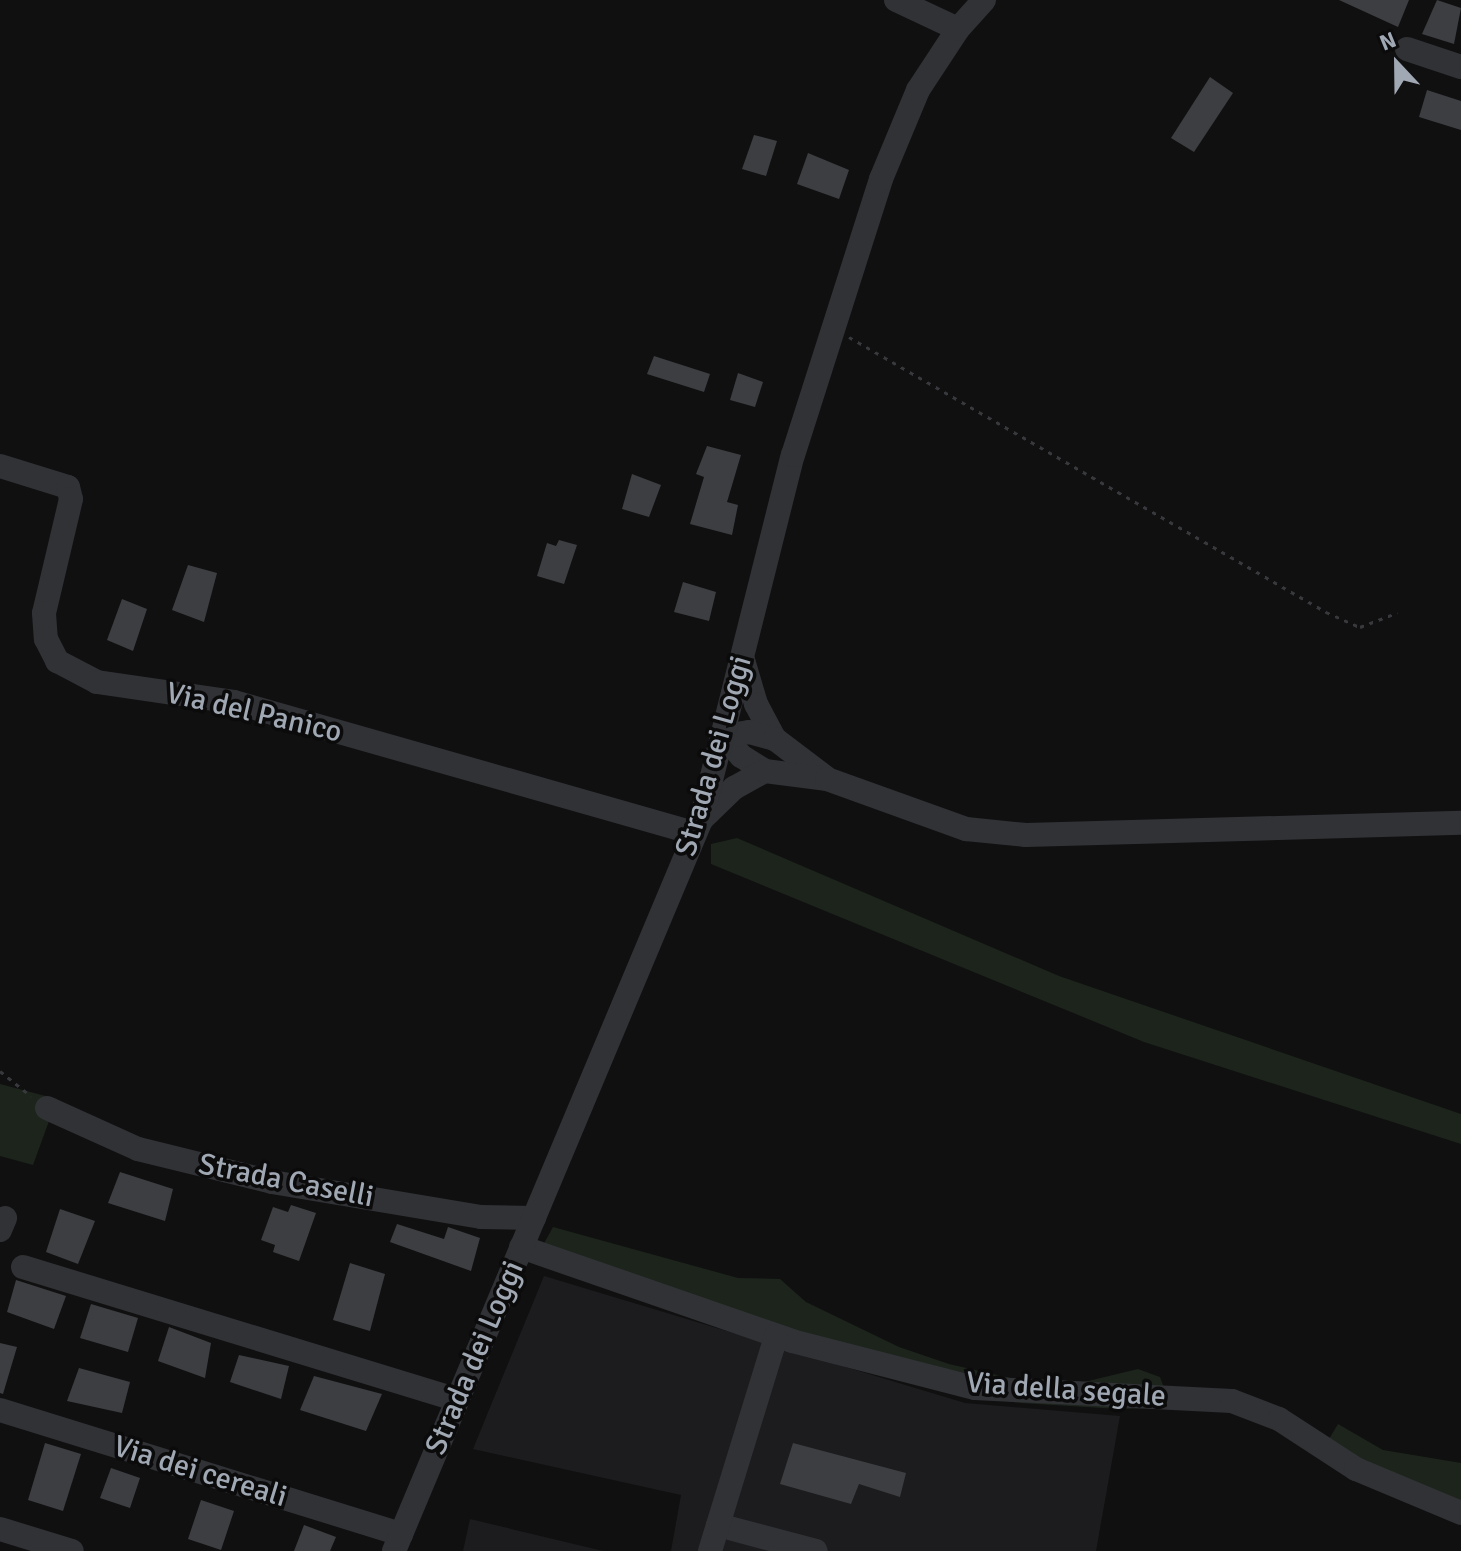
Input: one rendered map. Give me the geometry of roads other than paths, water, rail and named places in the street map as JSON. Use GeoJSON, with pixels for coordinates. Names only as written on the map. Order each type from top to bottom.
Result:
{"type":"FeatureCollection","features":[{"type":"Feature","properties":{"kind":"street"},"geometry":{"type":"LineString","coordinates":[[896,0],[958,29]]}},
{"type":"Feature","properties":{"kind":"street","name":"Strada dei Loggi"},"geometry":{"type":"LineString","coordinates":[[397,1542],[698,826],[724,736],[793,455],[881,179],[918,90],[958,29],[984,0]]}},
{"type":"Feature","properties":{"kind":"street"},"geometry":{"type":"LineString","coordinates":[[1407,49],[1461,67]]}},
{"type":"Feature","properties":{"kind":"street","name":"Via del Panico"},"geometry":{"type":"LineString","coordinates":[[0,466],[68,487],[71,499],[44,613],[46,639],[57,661],[97,682],[234,702],[698,826]]}},
{"type":"Feature","properties":{"kind":"street"},"geometry":{"type":"LineString","coordinates":[[743,658],[756,704],[775,739]]}},
{"type":"Feature","properties":{"kind":"street"},"geometry":{"type":"LineString","coordinates":[[724,736],[749,732],[775,739],[827,779]]}},
{"type":"Feature","properties":{"kind":"street"},"geometry":{"type":"LineString","coordinates":[[724,736],[741,756],[765,771],[827,779],[966,829],[1026,835],[1461,823]]}},
{"type":"Feature","properties":{"kind":"street"},"geometry":{"type":"LineString","coordinates":[[698,826],[734,788],[765,771]]}},
{"type":"Feature","properties":{"kind":"street","name":"Strada Caselli"},"geometry":{"type":"LineString","coordinates":[[47,1108],[138,1149],[272,1182],[481,1217],[534,1218]]}},
{"type":"Feature","properties":{"kind":"street","name":"Via della segale"},"geometry":{"type":"LineString","coordinates":[[521,1247],[776,1336],[975,1388],[1232,1401],[1279,1419],[1356,1469],[1461,1513]]}},
{"type":"Feature","properties":{"kind":"street"},"geometry":{"type":"LineString","coordinates":[[23,1267],[460,1394]]}},
{"type":"Feature","properties":{"kind":"street"},"geometry":{"type":"LineString","coordinates":[[215,1309],[460,1394]]}},
{"type":"Feature","properties":{"kind":"street"},"geometry":{"type":"LineString","coordinates":[[710,1551],[776,1336]]}},
{"type":"Feature","properties":{"kind":"street","name":"Via dei cereali"},"geometry":{"type":"LineString","coordinates":[[0,1410],[397,1542]]}},
{"type":"Feature","properties":{"kind":"street"},"geometry":{"type":"LineString","coordinates":[[718,1525],[816,1551]]}},
{"type":"Feature","properties":{"kind":"street"},"geometry":{"type":"LineString","coordinates":[[0,1529],[72,1551]]}}]}
